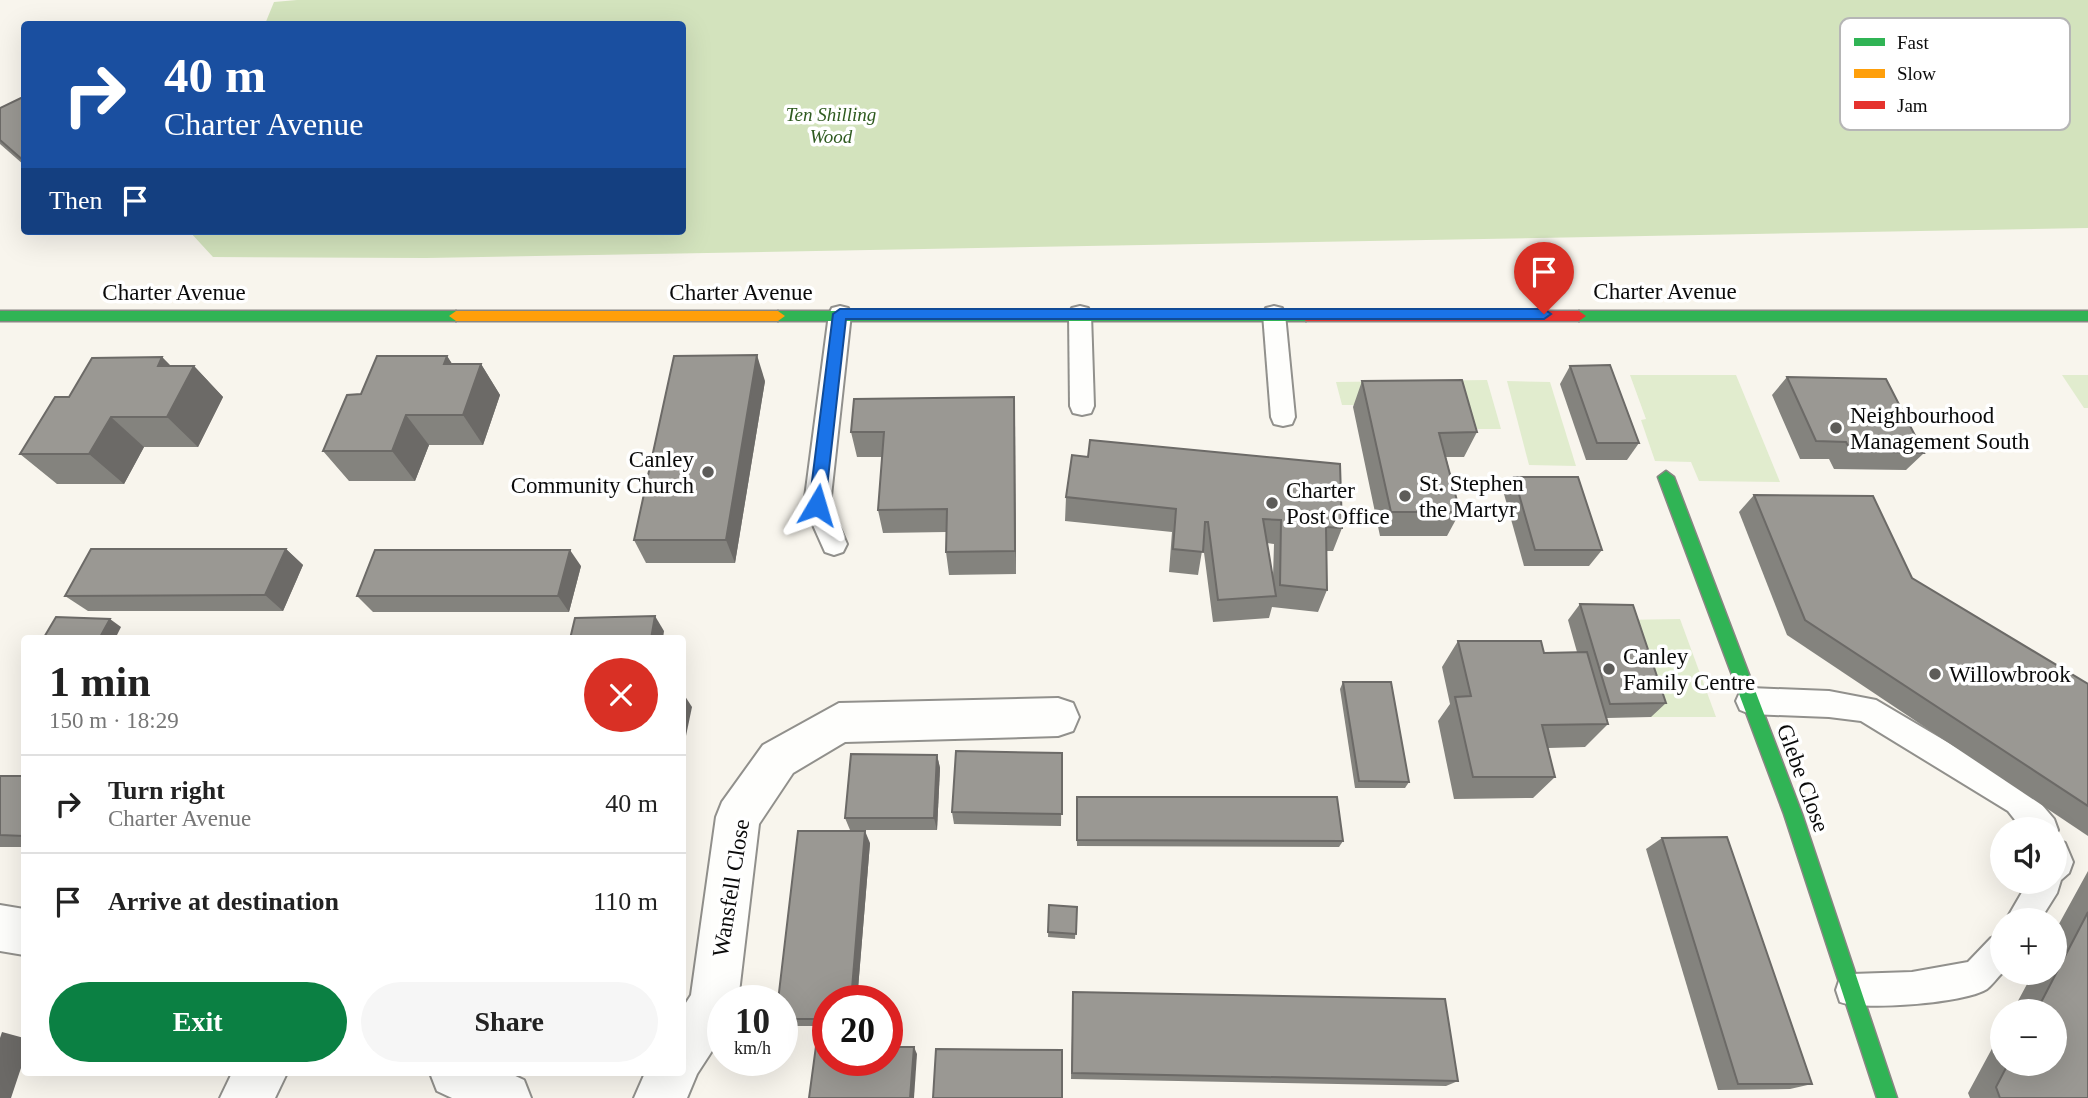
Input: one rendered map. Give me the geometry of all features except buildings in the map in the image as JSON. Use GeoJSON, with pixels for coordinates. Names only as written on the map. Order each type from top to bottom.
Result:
{"type":"FeatureCollection","features":[{"type":"Feature","properties":{"kind":"street","name":"Charter Avenue"},"geometry":{"type":"LineString","coordinates":[[0,307],[23,314]]}},
{"type":"Feature","properties":{"kind":"street","name":"Charter Avenue"},"geometry":{"type":"LineString","coordinates":[[0,316],[2088,316]]}},
{"type":"Feature","properties":{"kind":"street","name":"Glebe Close"},"geometry":{"type":"LineString","coordinates":[[1666,477],[1793,814],[1887,1098]]}},
{"type":"Feature","properties":{"kind":"street","name":"Wansfell Close"},"geometry":{"type":"LineString","coordinates":[[686,1049],[714,1002],[738,817],[778,759],[839,723],[1058,717]]}},
{"type":"Feature","properties":{"kind":"street"},"geometry":{"type":"LineString","coordinates":[[0,928],[21,932]]}},
{"type":"Feature","properties":{"kind":"street"},"geometry":{"type":"LineString","coordinates":[[245,1098],[260,1076]]}},
{"type":"Feature","properties":{"kind":"street"},"geometry":{"type":"LineString","coordinates":[[461,1076],[506,1098]]}},
{"type":"Feature","properties":{"kind":"street"},"geometry":{"type":"LineString","coordinates":[[659,1098],[671,1076]]}},
{"type":"Feature","properties":{"kind":"lane"},"geometry":{"type":"LineString","coordinates":[[834,544],[817,505],[840,314]]}},
{"type":"Feature","properties":{"kind":"lane"},"geometry":{"type":"LineString","coordinates":[[1080,314],[1082,406]]}},
{"type":"Feature","properties":{"kind":"lane"},"geometry":{"type":"LineString","coordinates":[[1274,314],[1283,417]]}},
{"type":"Feature","properties":{"kind":"lane"},"geometry":{"type":"LineString","coordinates":[[1750,701],[1829,704],[1866,709],[2019,801],[2032,817]]}},
{"type":"Feature","properties":{"kind":"lane"},"geometry":{"type":"LineString","coordinates":[[1852,990],[1912,988],[1976,977],[1990,962]]}},
{"type":"Feature","properties":{"kind":"green space","name":"Ten Shilling Wood"},"geometry":{"type":"Polygon","coordinates":[[[2088,0],[2088,228],[426,258],[213,257],[193,235],[686,235],[686,21],[266,21],[274,2],[2088,0]]]}},
{"type":"Feature","properties":{"kind":"green space"},"geometry":{"type":"Polygon","coordinates":[[[1630,375],[1736,375],[1780,482],[1699,481],[1691,462],[1655,461],[1641,420],[1646,419],[1630,375]]]}},
{"type":"Feature","properties":{"kind":"green space"},"geometry":{"type":"Polygon","coordinates":[[[2062,375],[2088,375],[2088,408],[2084,408],[2062,375]]]}},
{"type":"Feature","properties":{"kind":"green space"},"geometry":{"type":"Polygon","coordinates":[[[1487,380],[1501,429],[1457,429],[1450,405],[1342,405],[1336,382],[1487,380]]]}},
{"type":"Feature","properties":{"kind":"green space"},"geometry":{"type":"Polygon","coordinates":[[[1507,381],[1550,382],[1576,466],[1529,465],[1507,381]]]}},
{"type":"Feature","properties":{"kind":"green space"},"geometry":{"type":"Polygon","coordinates":[[[1680,619],[1716,717],[1651,717],[1620,620],[1680,619]]]}},
{"type":"Feature","properties":{"kind":"traffic: fast"},"geometry":{"type":"LineString","coordinates":[[0,316],[456,316]]}},
{"type":"Feature","properties":{"kind":"traffic: fast"},"geometry":{"type":"LineString","coordinates":[[778,316],[1306,316]]}},
{"type":"Feature","properties":{"kind":"traffic: fast"},"geometry":{"type":"LineString","coordinates":[[1579,316],[2088,316]]}},
{"type":"Feature","properties":{"kind":"traffic: fast"},"geometry":{"type":"LineString","coordinates":[[1666,477],[1793,814],[1887,1098]]}},
{"type":"Feature","properties":{"kind":"traffic: slow"},"geometry":{"type":"LineString","coordinates":[[456,316],[778,316]]}},
{"type":"Feature","properties":{"kind":"traffic: jam"},"geometry":{"type":"LineString","coordinates":[[1306,316],[1579,316]]}},
{"type":"Feature","properties":{"kind":"place","name":"Neighbourhood Management South"},"geometry":{"type":"Point","coordinates":[1836,428]}},
{"type":"Feature","properties":{"kind":"place","name":"Canley Community Church"},"geometry":{"type":"Point","coordinates":[708,472]}},
{"type":"Feature","properties":{"kind":"place","name":"St. Stephen the Martyr"},"geometry":{"type":"Point","coordinates":[1405,496]}},
{"type":"Feature","properties":{"kind":"place","name":"Charter Post Office"},"geometry":{"type":"Point","coordinates":[1272,503]}},
{"type":"Feature","properties":{"kind":"place","name":"Canley Family Centre"},"geometry":{"type":"Point","coordinates":[1609,669]}},
{"type":"Feature","properties":{"kind":"place","name":"Willowbrook"},"geometry":{"type":"Point","coordinates":[1935,674]}},
{"type":"Feature","properties":{"kind":"route"},"geometry":{"type":"LineString","coordinates":[[817,505],[840,314],[1544,314]]}}]}
